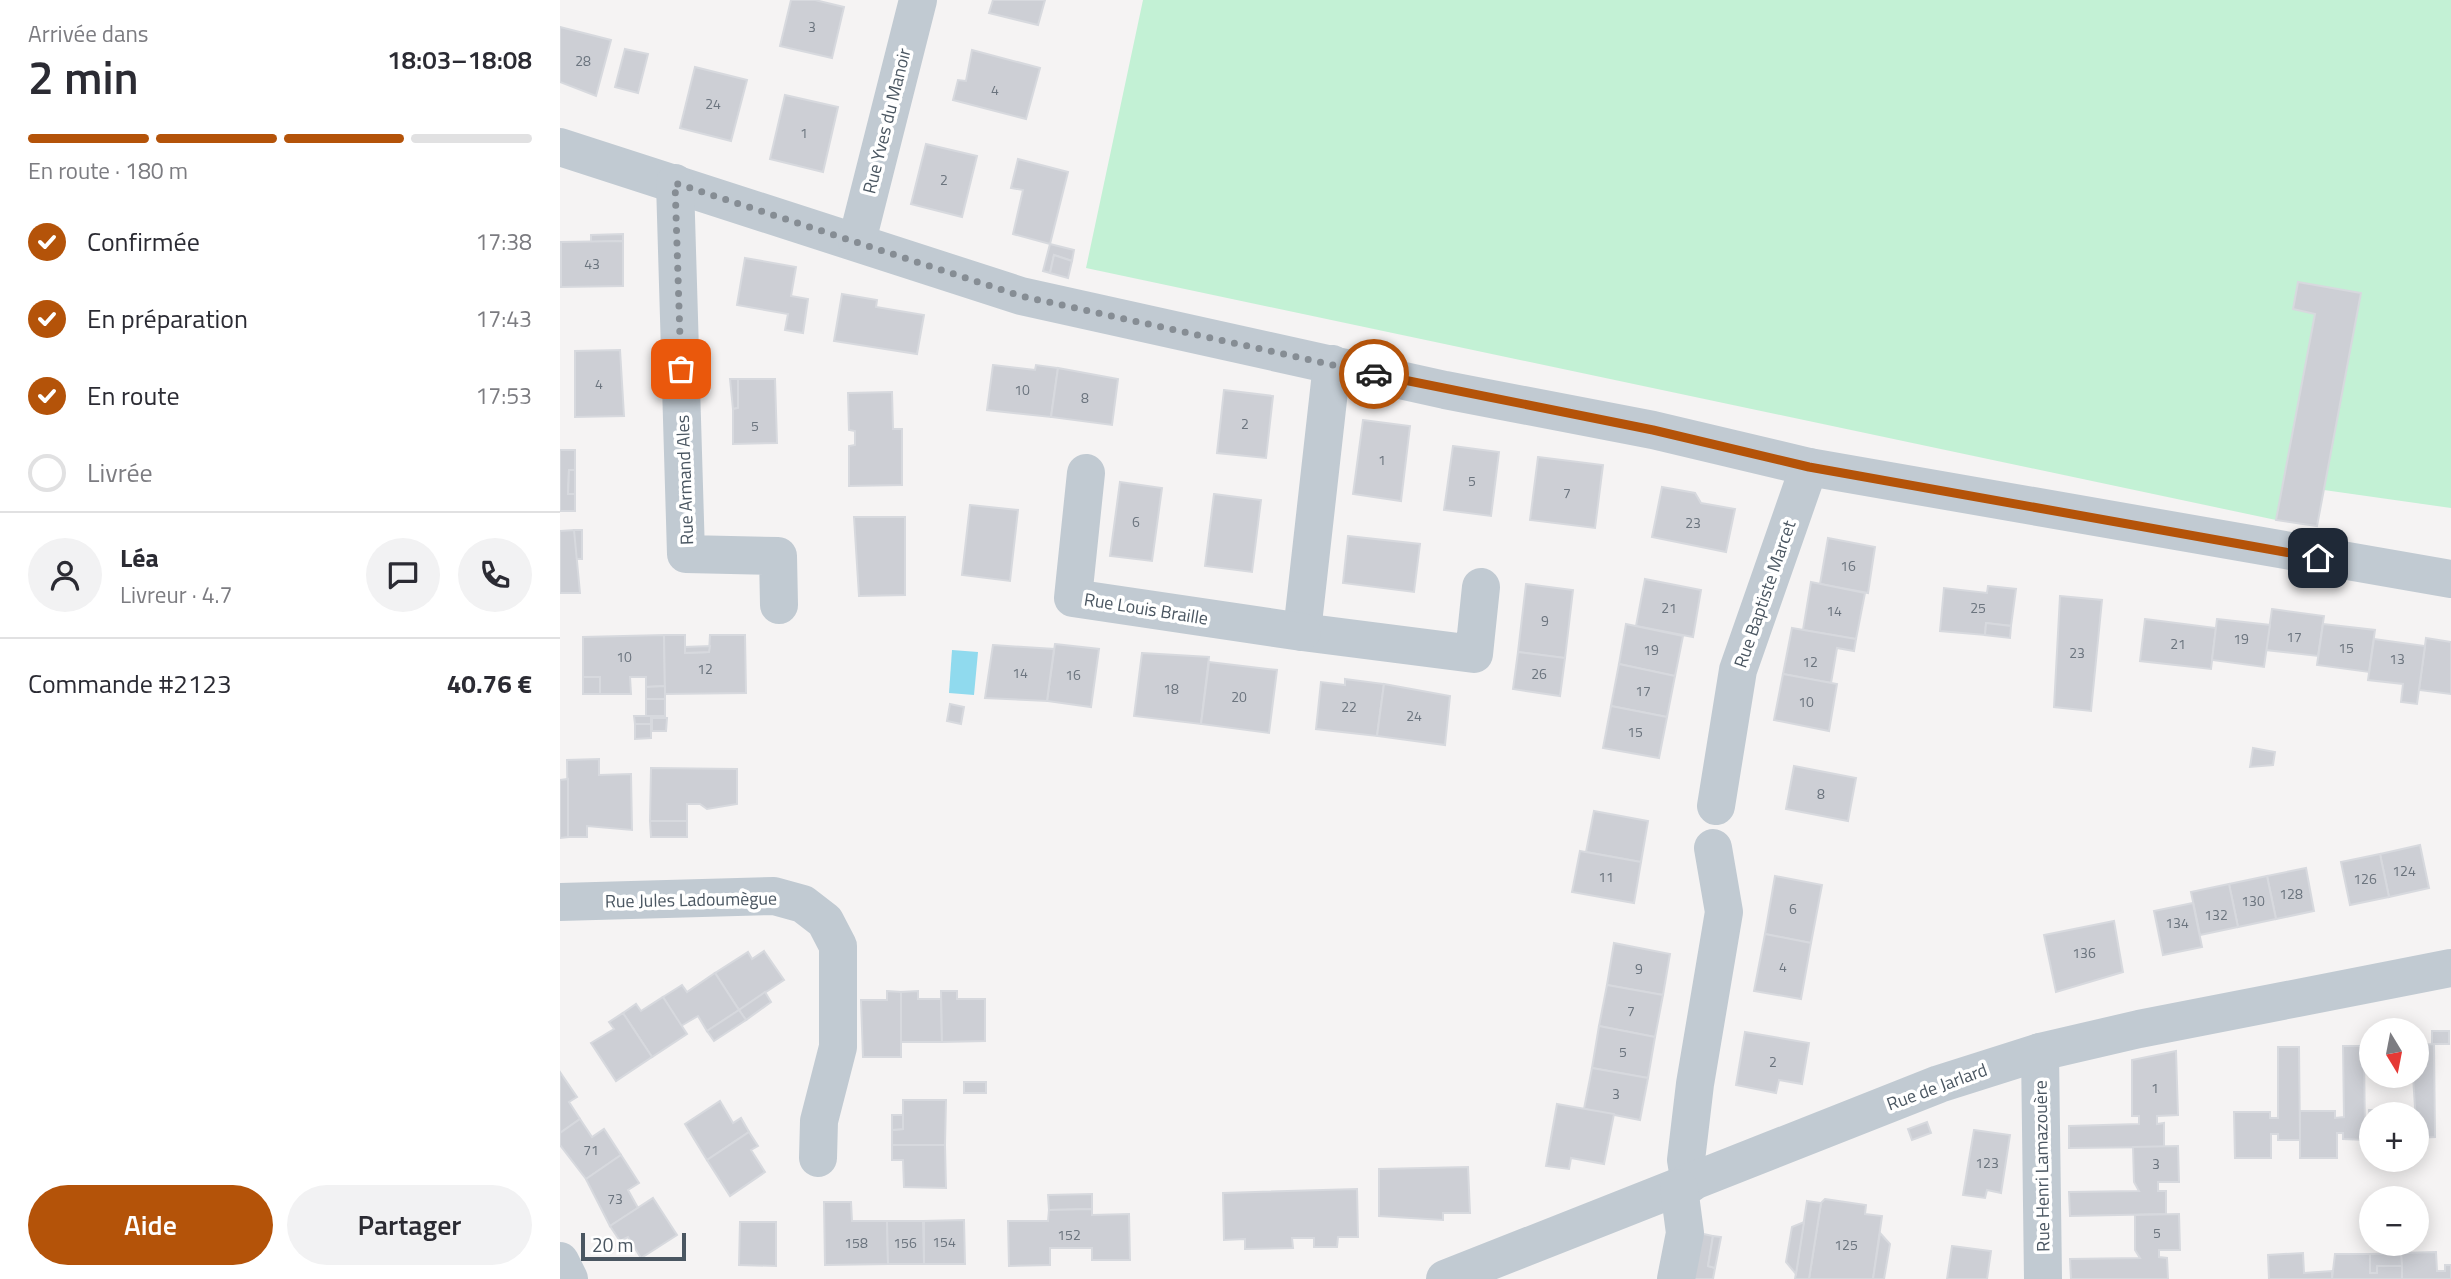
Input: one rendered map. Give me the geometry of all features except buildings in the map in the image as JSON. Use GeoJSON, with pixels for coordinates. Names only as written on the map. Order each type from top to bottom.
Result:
{"type":"FeatureCollection","features":[{"type":"Feature","properties":{"kind":"street","name":"Rue Yves du Manoir"},"geometry":{"type":"LineString","coordinates":[[857,241],[918,0]]}},
{"type":"Feature","properties":{"kind":"street"},"geometry":{"type":"LineString","coordinates":[[560,147],[1021,296],[1445,390],[1653,430],[1809,467],[2345,563],[2451,579]]}},
{"type":"Feature","properties":{"kind":"street","name":"Rue Armand Ales"},"geometry":{"type":"LineString","coordinates":[[675,183],[687,554],[778,556],[779,605]]}},
{"type":"Feature","properties":{"kind":"street"},"geometry":{"type":"LineString","coordinates":[[1301,632],[1332,364]]}},
{"type":"Feature","properties":{"kind":"street","name":"Rue Baptiste Marcet"},"geometry":{"type":"LineString","coordinates":[[1716,806],[1738,670],[1809,467]]}},
{"type":"Feature","properties":{"kind":"street","name":"Rue Louis Braille"},"geometry":{"type":"LineString","coordinates":[[1086,473],[1073,598],[1301,632],[1474,654],[1481,587]]}},
{"type":"Feature","properties":{"kind":"street"},"geometry":{"type":"LineString","coordinates":[[1676,1279],[1685,1233],[1686,1160],[1695,1084],[1724,912],[1713,848]]}},
{"type":"Feature","properties":{"kind":"street","name":"Rue Jules Ladoumègue"},"geometry":{"type":"LineString","coordinates":[[560,902],[774,896],[803,904],[825,921],[838,946],[838,1047],[819,1121],[818,1158]]}},
{"type":"Feature","properties":{"kind":"street","name":"Rue de Jarlard"},"geometry":{"type":"LineString","coordinates":[[1445,1279],[1939,1084],[2040,1052],[2139,1029],[2451,968]]}},
{"type":"Feature","properties":{"kind":"street","name":"Rue Henri Lamazouère"},"geometry":{"type":"LineString","coordinates":[[2040,1052],[2043,1279]]}},
{"type":"Feature","properties":{"kind":"street"},"geometry":{"type":"LineString","coordinates":[[560,1261],[569,1279]]}},
{"type":"Feature","properties":{"kind":"green space"},"geometry":{"type":"Polygon","coordinates":[[[1143,0],[2451,0],[2451,508],[2324,490],[2317,526],[2276,520],[1086,268],[1143,0]]]}},
{"type":"Feature","properties":{"kind":"water"},"geometry":{"type":"Polygon","coordinates":[[[952,650],[978,652],[974,695],[949,693],[952,650]]]}},
{"type":"Feature","properties":{"kind":"way so far"},"geometry":{"type":"LineString","coordinates":[[681,369],[675,183],[1021,296],[1195,332],[1374,374]]}},
{"type":"Feature","properties":{"kind":"route"},"geometry":{"type":"LineString","coordinates":[[1374,374],[1653,430],[1809,467],[2318,558]]}}]}
